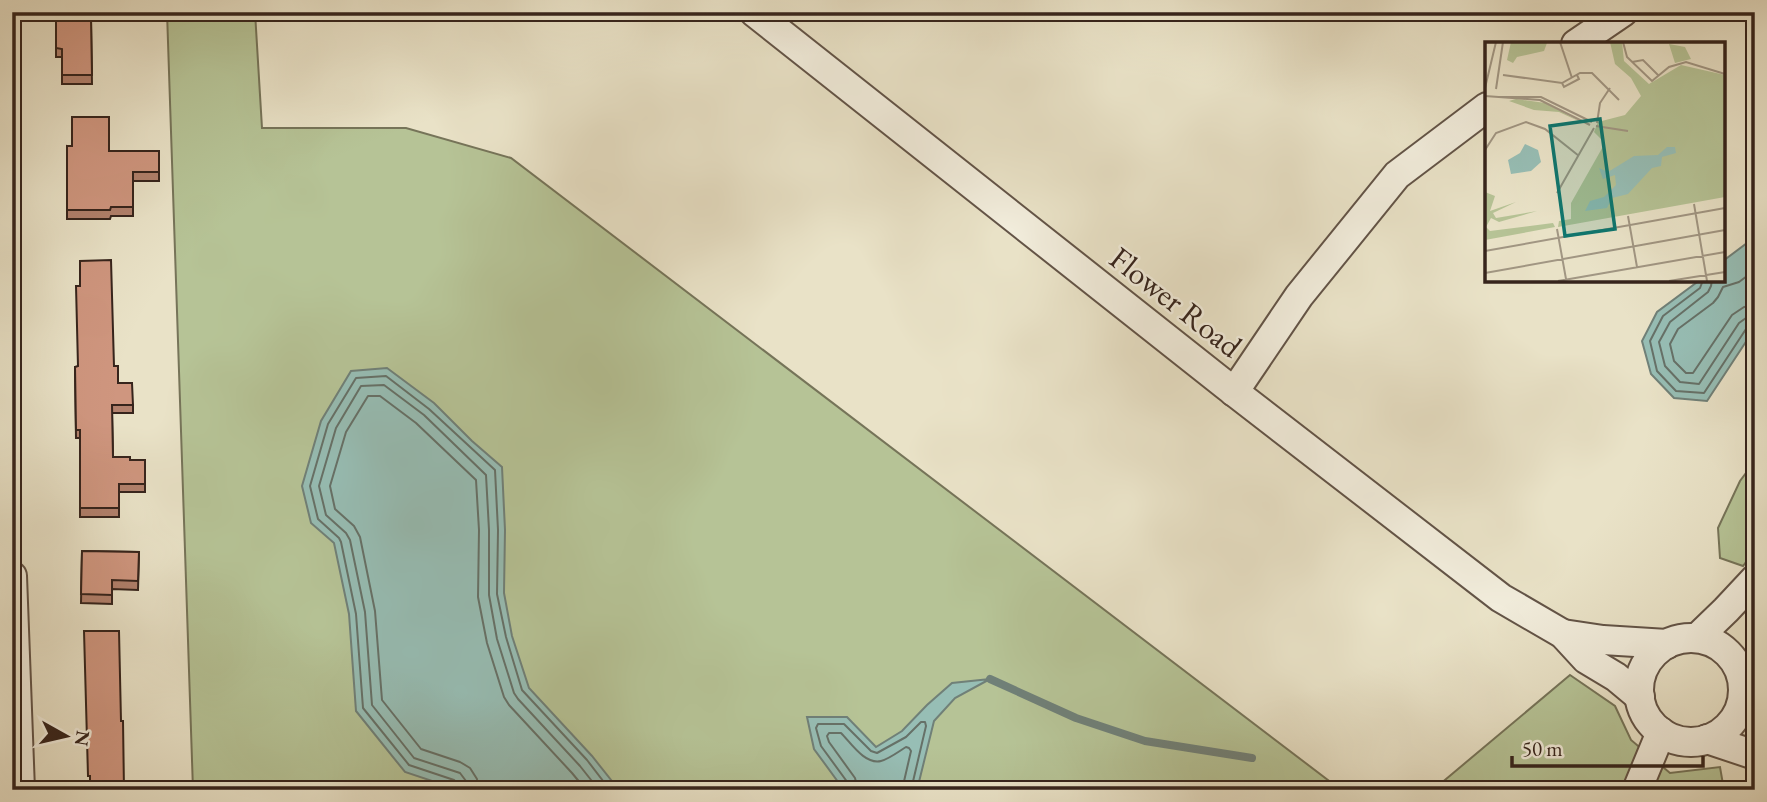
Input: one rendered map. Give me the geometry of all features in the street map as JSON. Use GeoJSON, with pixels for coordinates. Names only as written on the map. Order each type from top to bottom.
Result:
{"type":"FeatureCollection","features":[{"type":"Feature","properties":{"kind":"street","name":"Flower Road"},"geometry":{"type":"LineString","coordinates":[[754,12],[1234,392],[1501,598],[1563,634],[1586,659],[1616,677],[1640,697]]}},
{"type":"Feature","properties":{"kind":"street"},"geometry":{"type":"LineString","coordinates":[[1579,42],[1623,12]]}},
{"type":"Feature","properties":{"kind":"street"},"geometry":{"type":"LineString","coordinates":[[1234,392],[1299,296],[1397,175],[1485,109]]}},
{"type":"Feature","properties":{"kind":"street"},"geometry":{"type":"LineString","coordinates":[[12,576],[20,790]]}},
{"type":"Feature","properties":{"kind":"street"},"geometry":{"type":"LineString","coordinates":[[1697,638],[1755,579]]}},
{"type":"Feature","properties":{"kind":"street","name":"Flower Road"},"geometry":{"type":"LineString","coordinates":[[1563,634],[1603,640],[1667,644]]}},
{"type":"Feature","properties":{"kind":"street"},"geometry":{"type":"LineString","coordinates":[[1697,638],[1726,651],[1748,686],[1740,708],[1721,733],[1707,739],[1680,741],[1661,732],[1647,717],[1640,697],[1640,687],[1645,666],[1658,650],[1676,640],[1697,638]]}},
{"type":"Feature","properties":{"kind":"street"},"geometry":{"type":"LineString","coordinates":[[1637,790],[1661,732]]}},
{"type":"Feature","properties":{"kind":"street"},"geometry":{"type":"LineString","coordinates":[[1707,739],[1755,755]]}},
{"type":"Feature","properties":{"kind":"green space"},"geometry":{"type":"Polygon","coordinates":[[[167,12],[255,12],[262,128],[406,128],[511,158],[1341,790],[193,790],[167,12]]]}},
{"type":"Feature","properties":{"kind":"green space"},"geometry":{"type":"Polygon","coordinates":[[[1755,461],[1755,550],[1743,566],[1720,558],[1718,528],[1740,481],[1755,461]]]}},
{"type":"Feature","properties":{"kind":"green space"},"geometry":{"type":"Polygon","coordinates":[[[1570,675],[1615,706],[1631,740],[1670,773],[1720,767],[1724,790],[1433,790],[1570,675]]]}},
{"type":"Feature","properties":{"kind":"water"},"geometry":{"type":"Polygon","coordinates":[[[1755,237],[1755,328],[1707,401],[1674,398],[1651,374],[1642,341],[1657,312],[1697,282],[1725,282],[1725,260],[1755,237]]]}},
{"type":"Feature","properties":{"kind":"water"},"geometry":{"type":"Polygon","coordinates":[[[387,368],[434,403],[502,467],[504,593],[512,636],[529,688],[592,756],[619,790],[459,790],[405,772],[356,711],[349,614],[334,543],[311,523],[302,486],[321,421],[351,371],[387,368]]]}},
{"type":"Feature","properties":{"kind":"water"},"geometry":{"type":"Polygon","coordinates":[[[990,679],[955,698],[934,721],[917,790],[844,790],[814,749],[807,717],[847,717],[876,747],[902,731],[952,683],[990,679]]]}},
{"type":"Feature","properties":{"kind":"building"},"geometry":{"type":"Polygon","coordinates":[[[56,12],[87,12],[87,19],[91,19],[92,75],[62,75],[62,49],[56,48],[56,12]]]}},
{"type":"Feature","properties":{"kind":"building"},"geometry":{"type":"Polygon","coordinates":[[[72,117],[109,117],[109,151],[159,151],[159,172],[133,172],[133,207],[67,210],[67,146],[72,146],[72,117]]]}},
{"type":"Feature","properties":{"kind":"building"},"geometry":{"type":"Polygon","coordinates":[[[111,260],[114,366],[118,366],[118,383],[132,383],[133,405],[112,405],[113,457],[145,460],[145,484],[119,484],[119,508],[80,508],[80,430],[76,430],[76,286],[80,286],[80,261],[111,260]]]}},
{"type":"Feature","properties":{"kind":"building"},"geometry":{"type":"Polygon","coordinates":[[[82,551],[139,552],[138,581],[112,580],[112,595],[81,594],[82,551]]]}},
{"type":"Feature","properties":{"kind":"building"},"geometry":{"type":"Polygon","coordinates":[[[84,631],[119,631],[124,790],[90,790],[84,631]]]}},
{"type":"Feature","properties":{"kind":"waterway"},"geometry":{"type":"LineString","coordinates":[[990,679],[1076,718],[1145,741],[1252,758]]}}]}
